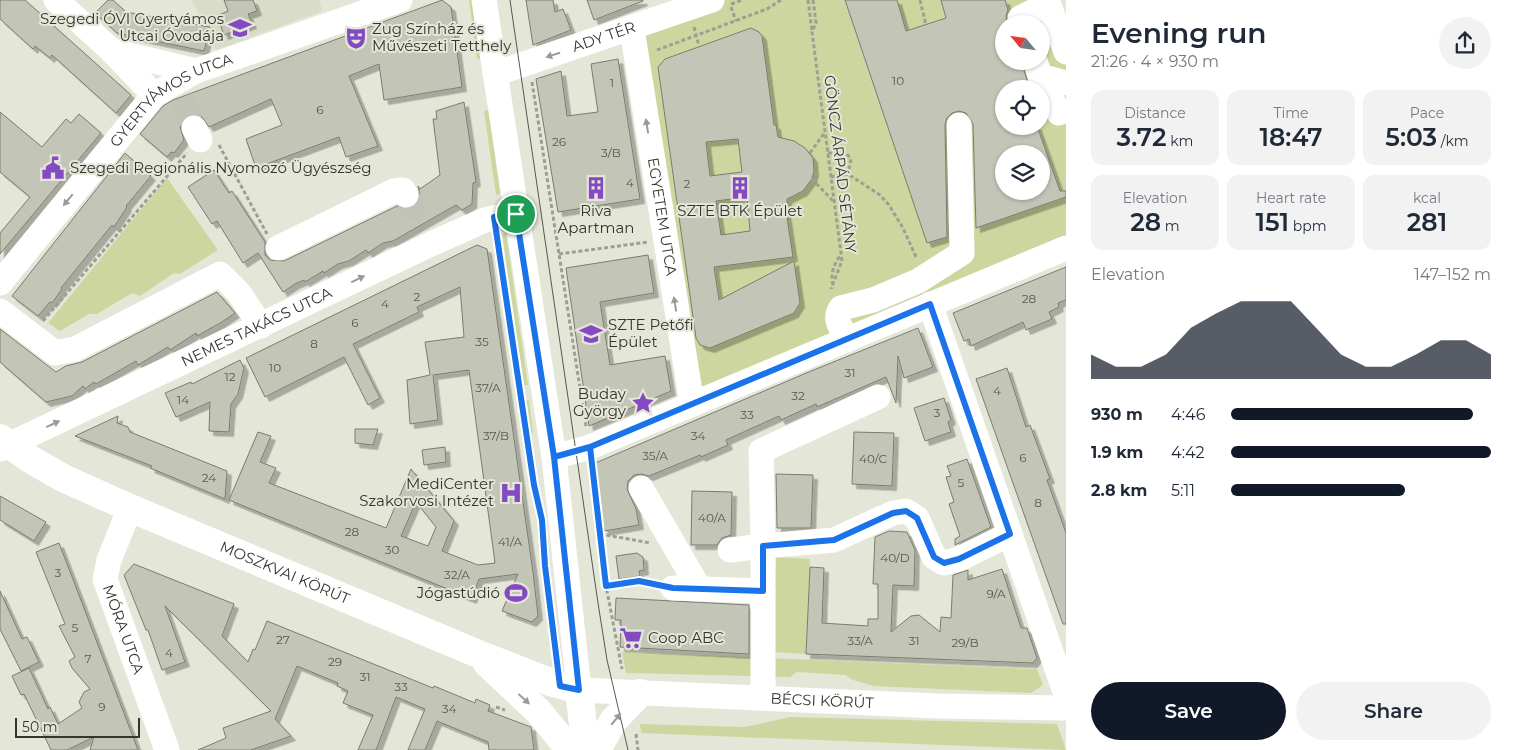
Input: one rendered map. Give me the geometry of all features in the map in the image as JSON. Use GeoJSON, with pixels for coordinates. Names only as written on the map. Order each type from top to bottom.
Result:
{"type":"FeatureCollection","features":[{"type":"Feature","properties":{"kind":"main road","name":"MOSZKVAI KÖRÚT"},"geometry":{"type":"LineString","coordinates":[[3,444],[63,478],[130,508],[476,653],[550,682],[579,690]]}},
{"type":"Feature","properties":{"kind":"main road"},"geometry":{"type":"LineString","coordinates":[[476,653],[539,712],[570,750]]}},
{"type":"Feature","properties":{"kind":"main road"},"geometry":{"type":"LineString","coordinates":[[579,690],[586,750]]}},
{"type":"Feature","properties":{"kind":"main road"},"geometry":{"type":"LineString","coordinates":[[597,750],[613,721],[640,693]]}},
{"type":"Feature","properties":{"kind":"street"},"geometry":{"type":"LineString","coordinates":[[56,0],[112,51],[170,92]]}},
{"type":"Feature","properties":{"kind":"street","name":"GYERTYÁMOS UTCA"},"geometry":{"type":"LineString","coordinates":[[0,283],[170,92],[196,71],[400,0]]}},
{"type":"Feature","properties":{"kind":"street"},"geometry":{"type":"LineString","coordinates":[[484,0],[495,74],[505,215],[554,457],[579,690]]}},
{"type":"Feature","properties":{"kind":"street","name":"ADY TÉR"},"geometry":{"type":"LineString","coordinates":[[495,74],[721,2]]}},
{"type":"Feature","properties":{"kind":"street"},"geometry":{"type":"LineString","coordinates":[[1025,15],[1048,2],[1066,52]]}},
{"type":"Feature","properties":{"kind":"street","name":"EGYETEM UTCA"},"geometry":{"type":"LineString","coordinates":[[632,29],[692,404]]}},
{"type":"Feature","properties":{"kind":"street"},"geometry":{"type":"LineString","coordinates":[[112,51],[196,71]]}},
{"type":"Feature","properties":{"kind":"street"},"geometry":{"type":"LineString","coordinates":[[1038,70],[1059,114]]}},
{"type":"Feature","properties":{"kind":"street"},"geometry":{"type":"LineString","coordinates":[[1040,70],[1066,83]]}},
{"type":"Feature","properties":{"kind":"street"},"geometry":{"type":"LineString","coordinates":[[849,338],[839,328],[838,312],[841,308],[873,300],[918,281],[962,253],[959,125]]}},
{"type":"Feature","properties":{"kind":"street"},"geometry":{"type":"LineString","coordinates":[[271,238],[394,191],[403,190],[406,195]]}},
{"type":"Feature","properties":{"kind":"street","name":"NEMES TAKÁCS UTCA"},"geometry":{"type":"LineString","coordinates":[[3,444],[261,326],[427,234],[505,215]]}},
{"type":"Feature","properties":{"kind":"street"},"geometry":{"type":"LineString","coordinates":[[554,457],[590,447],[1066,248]]}},
{"type":"Feature","properties":{"kind":"street"},"geometry":{"type":"LineString","coordinates":[[0,311],[55,353],[75,349],[220,274],[239,293],[261,326]]}},
{"type":"Feature","properties":{"kind":"street"},"geometry":{"type":"LineString","coordinates":[[930,304],[1066,695]]}},
{"type":"Feature","properties":{"kind":"street"},"geometry":{"type":"LineString","coordinates":[[763,698],[761,452],[878,398]]}},
{"type":"Feature","properties":{"kind":"street"},"geometry":{"type":"LineString","coordinates":[[641,488],[699,588]]}},
{"type":"Feature","properties":{"kind":"street","name":"MÓRA UTCA"},"geometry":{"type":"LineString","coordinates":[[130,508],[109,560],[105,579],[167,750]]}},
{"type":"Feature","properties":{"kind":"street"},"geometry":{"type":"LineString","coordinates":[[730,550],[834,540],[893,513],[906,511],[917,518],[934,557],[944,563],[959,559],[1010,534]]}},
{"type":"Feature","properties":{"kind":"street"},"geometry":{"type":"LineString","coordinates":[[673,588],[763,591]]}},
{"type":"Feature","properties":{"kind":"street","name":"BÉCSI KÖRÚT"},"geometry":{"type":"LineString","coordinates":[[579,690],[937,706],[1066,708]]}},
{"type":"Feature","properties":{"kind":"path"},"geometry":{"type":"LineString","coordinates":[[657,50],[767,9],[781,0]]}},
{"type":"Feature","properties":{"kind":"path","name":"GÖNCZ ÁRPÁD SÉTÁNY"},"geometry":{"type":"LineString","coordinates":[[808,0],[842,261],[831,291]]}},
{"type":"Feature","properties":{"kind":"path","name":"GÖNCZ ÁRPÁD SÉTÁNY"},"geometry":{"type":"LineString","coordinates":[[812,32],[816,24],[813,0]]}},
{"type":"Feature","properties":{"kind":"path"},"geometry":{"type":"LineString","coordinates":[[920,0],[926,25]]}},
{"type":"Feature","properties":{"kind":"path"},"geometry":{"type":"LineString","coordinates":[[721,2],[736,21]]}},
{"type":"Feature","properties":{"kind":"path"},"geometry":{"type":"LineString","coordinates":[[531,79],[590,447],[606,586],[622,669]]}},
{"type":"Feature","properties":{"kind":"path"},"geometry":{"type":"LineString","coordinates":[[810,153],[825,132]]}},
{"type":"Feature","properties":{"kind":"path"},"geometry":{"type":"LineString","coordinates":[[40,324],[197,134],[210,137],[222,148],[271,238]]}},
{"type":"Feature","properties":{"kind":"path"},"geometry":{"type":"LineString","coordinates":[[828,154],[846,153],[851,159],[848,174]]}},
{"type":"Feature","properties":{"kind":"path"},"geometry":{"type":"LineString","coordinates":[[831,177],[848,174],[880,195],[889,205],[913,250]]}},
{"type":"Feature","properties":{"kind":"path"},"geometry":{"type":"LineString","coordinates":[[812,179],[835,202]]}},
{"type":"Feature","properties":{"kind":"path"},"geometry":{"type":"LineString","coordinates":[[505,215],[536,494]]}},
{"type":"Feature","properties":{"kind":"path"},"geometry":{"type":"LineString","coordinates":[[559,254],[665,239]]}},
{"type":"Feature","properties":{"kind":"path"},"geometry":{"type":"LineString","coordinates":[[606,586],[639,581],[673,588]]}},
{"type":"Feature","properties":{"kind":"path"},"geometry":{"type":"LineString","coordinates":[[636,734],[638,750]]}},
{"type":"Feature","properties":{"kind":"shaded area","name":"Szegedi ÓVI Gyertyámos Utcai Óvodája"},"geometry":{"type":"Polygon","coordinates":[[[192,0],[319,0],[322,11],[216,50],[192,0]]]}},
{"type":"Feature","properties":{"kind":"green space"},"geometry":{"type":"Polygon","coordinates":[[[469,0],[473,0],[482,58],[477,59],[469,0]]]}},
{"type":"Feature","properties":{"kind":"green space"},"geometry":{"type":"Polygon","coordinates":[[[709,0],[1047,0],[1066,52],[1066,248],[692,404],[632,29],[709,0]]]}},
{"type":"Feature","properties":{"kind":"green space"},"geometry":{"type":"Polygon","coordinates":[[[489,110],[500,194],[496,195],[484,111],[489,110]]]}},
{"type":"Feature","properties":{"kind":"green space"},"geometry":{"type":"Polygon","coordinates":[[[167,178],[218,250],[180,274],[174,273],[140,296],[132,293],[97,314],[89,314],[60,331],[48,323],[167,178]]]}},
{"type":"Feature","properties":{"kind":"green space"},"geometry":{"type":"Polygon","coordinates":[[[506,233],[528,385],[524,385],[502,234],[506,233]]]}},
{"type":"Feature","properties":{"kind":"green space"},"geometry":{"type":"Polygon","coordinates":[[[526,400],[529,400],[533,433],[531,433],[526,400]]]}},
{"type":"Feature","properties":{"kind":"green space"},"geometry":{"type":"Polygon","coordinates":[[[776,557],[810,559],[806,654],[772,652],[776,557]]]}},
{"type":"Feature","properties":{"kind":"green space"},"geometry":{"type":"Polygon","coordinates":[[[622,652],[1037,669],[1043,685],[1031,693],[874,686],[853,680],[845,675],[797,672],[790,677],[626,673],[622,652]]]}},
{"type":"Feature","properties":{"kind":"green space"},"geometry":{"type":"Polygon","coordinates":[[[790,717],[1057,724],[1066,750],[641,733],[640,724],[745,727],[790,717]]]}},
{"type":"Feature","properties":{"kind":"building"},"geometry":{"type":"Polygon","coordinates":[[[0,0],[25,0],[131,95],[116,113],[52,55],[50,58],[35,46],[33,49],[0,19],[0,0]]]}},
{"type":"Feature","properties":{"kind":"building"},"geometry":{"type":"Polygon","coordinates":[[[108,0],[113,0],[126,12],[210,27],[204,51],[117,33],[95,13],[108,0]]]}},
{"type":"Feature","properties":{"kind":"building"},"geometry":{"type":"Polygon","coordinates":[[[224,0],[253,0],[257,11],[248,14],[252,24],[224,35],[217,16],[228,11],[224,0]]]}},
{"type":"Feature","properties":{"kind":"building"},"geometry":{"type":"Polygon","coordinates":[[[442,0],[451,7],[462,87],[384,100],[379,64],[349,76],[378,146],[346,157],[339,137],[256,168],[246,139],[282,125],[271,99],[209,127],[201,116],[187,115],[180,127],[184,140],[174,153],[171,152],[167,157],[140,134],[163,106],[173,100],[442,0]]]}},
{"type":"Feature","properties":{"kind":"building"},"geometry":{"type":"Polygon","coordinates":[[[526,0],[553,0],[555,12],[563,9],[571,30],[533,45],[526,0]]]}},
{"type":"Feature","properties":{"kind":"building"},"geometry":{"type":"Polygon","coordinates":[[[587,0],[643,0],[643,1],[594,20],[587,0]]]}},
{"type":"Feature","properties":{"kind":"building"},"geometry":{"type":"Polygon","coordinates":[[[845,0],[897,0],[906,31],[946,18],[941,0],[1005,0],[1008,10],[1006,15],[995,15],[995,70],[1024,70],[1027,80],[995,80],[995,135],[1040,135],[1044,145],[995,145],[995,200],[1050,200],[1050,163],[1060,191],[1066,191],[1066,197],[976,228],[973,124],[966,113],[959,111],[952,113],[947,118],[945,125],[947,237],[927,243],[845,0]]]}},
{"type":"Feature","properties":{"kind":"building","name":"SZTE BTK Épület"},"geometry":{"type":"Polygon","coordinates":[[[751,28],[759,32],[762,36],[774,125],[776,125],[778,137],[794,141],[805,148],[813,158],[814,171],[812,179],[803,191],[787,199],[788,211],[786,211],[793,257],[714,267],[719,300],[794,261],[800,303],[794,313],[710,348],[700,345],[696,338],[658,67],[665,59],[751,28]],[[738,139],[706,142],[710,176],[742,172],[738,139]],[[747,197],[716,201],[721,235],[750,231],[747,197]]]}},
{"type":"Feature","properties":{"kind":"building"},"geometry":{"type":"Polygon","coordinates":[[[618,59],[640,199],[558,212],[536,79],[561,71],[567,116],[598,112],[591,64],[618,59]]]}},
{"type":"Feature","properties":{"kind":"building"},"geometry":{"type":"Polygon","coordinates":[[[464,102],[476,182],[473,183],[472,204],[462,210],[456,205],[393,241],[383,243],[368,253],[366,250],[349,261],[338,264],[324,273],[323,271],[305,282],[304,280],[295,284],[283,292],[258,253],[243,263],[217,221],[212,224],[188,187],[214,170],[229,193],[232,191],[265,242],[265,255],[270,260],[284,261],[397,206],[406,209],[414,207],[420,195],[418,186],[420,189],[440,175],[433,119],[437,119],[436,111],[464,102]]]}},
{"type":"Feature","properties":{"kind":"building"},"geometry":{"type":"Polygon","coordinates":[[[0,112],[42,147],[66,119],[71,123],[79,114],[101,133],[0,254],[0,233],[30,197],[0,172],[0,112]]]}},
{"type":"Feature","properties":{"kind":"building"},"geometry":{"type":"Polygon","coordinates":[[[125,153],[151,176],[126,206],[114,227],[112,225],[61,288],[52,303],[50,302],[38,316],[12,296],[125,153]]]}},
{"type":"Feature","properties":{"kind":"building"},"geometry":{"type":"Polygon","coordinates":[[[477,245],[487,249],[538,616],[532,622],[502,611],[518,574],[479,579],[472,599],[229,500],[258,432],[271,436],[260,462],[276,468],[269,483],[386,528],[411,469],[454,521],[442,551],[478,565],[495,563],[469,370],[433,375],[438,420],[410,424],[407,380],[430,375],[425,342],[464,337],[460,287],[417,307],[419,312],[353,344],[380,398],[368,405],[344,357],[265,397],[246,358],[477,245]],[[416,502],[401,536],[428,546],[436,527],[416,502]]]}},
{"type":"Feature","properties":{"kind":"building"},"geometry":{"type":"Polygon","coordinates":[[[648,255],[654,293],[600,302],[610,365],[665,356],[671,391],[589,426],[566,268],[648,255]]]}},
{"type":"Feature","properties":{"kind":"building"},"geometry":{"type":"Polygon","coordinates":[[[1066,267],[1066,300],[1058,303],[1059,307],[1049,312],[1052,319],[1026,330],[1023,322],[971,346],[969,339],[964,341],[953,313],[1066,267]]]}},
{"type":"Feature","properties":{"kind":"building"},"geometry":{"type":"Polygon","coordinates":[[[217,292],[235,313],[197,336],[196,333],[170,350],[168,347],[138,365],[136,361],[96,384],[94,382],[85,389],[83,386],[72,396],[46,402],[0,362],[0,329],[56,372],[66,366],[82,362],[217,292]]]}},
{"type":"Feature","properties":{"kind":"building"},"geometry":{"type":"Polygon","coordinates":[[[918,328],[933,367],[904,378],[898,356],[896,403],[886,377],[817,407],[816,404],[781,420],[779,416],[726,440],[728,445],[701,457],[700,455],[649,476],[634,475],[628,481],[627,489],[636,509],[639,525],[604,531],[593,464],[811,371],[918,328]]]}},
{"type":"Feature","properties":{"kind":"building"},"geometry":{"type":"Polygon","coordinates":[[[240,360],[244,368],[238,394],[231,404],[229,432],[209,431],[210,402],[176,417],[165,393],[191,382],[192,384],[240,360]]]}},
{"type":"Feature","properties":{"kind":"building"},"geometry":{"type":"Polygon","coordinates":[[[1007,368],[1026,427],[1030,425],[1050,479],[1047,480],[1066,533],[1066,624],[1063,624],[976,379],[1007,368]]]}},
{"type":"Feature","properties":{"kind":"building"},"geometry":{"type":"Polygon","coordinates":[[[944,398],[951,420],[948,422],[951,432],[925,441],[914,408],[944,398]]]}},
{"type":"Feature","properties":{"kind":"building"},"geometry":{"type":"Polygon","coordinates":[[[118,416],[117,423],[128,427],[130,432],[227,471],[225,499],[150,468],[152,466],[75,436],[118,416]]]}},
{"type":"Feature","properties":{"kind":"building"},"geometry":{"type":"Polygon","coordinates":[[[355,429],[378,429],[373,445],[355,443],[355,429]]]}},
{"type":"Feature","properties":{"kind":"building"},"geometry":{"type":"Polygon","coordinates":[[[854,432],[894,433],[892,486],[852,484],[854,432]]]}},
{"type":"Feature","properties":{"kind":"building"},"geometry":{"type":"Polygon","coordinates":[[[445,447],[446,462],[424,465],[422,450],[445,447]]]}},
{"type":"Feature","properties":{"kind":"building"},"geometry":{"type":"Polygon","coordinates":[[[967,459],[991,527],[955,545],[955,539],[960,536],[949,504],[954,502],[946,477],[951,476],[947,466],[967,459]]]}},
{"type":"Feature","properties":{"kind":"building"},"geometry":{"type":"Polygon","coordinates":[[[776,474],[813,475],[811,528],[777,528],[776,474]]]}},
{"type":"Feature","properties":{"kind":"building"},"geometry":{"type":"Polygon","coordinates":[[[692,491],[732,492],[731,535],[722,538],[717,545],[691,545],[692,491]]]}},
{"type":"Feature","properties":{"kind":"building"},"geometry":{"type":"Polygon","coordinates":[[[0,496],[46,522],[34,541],[0,520],[0,496]]]}},
{"type":"Feature","properties":{"kind":"building"},"geometry":{"type":"Polygon","coordinates":[[[889,531],[907,532],[915,550],[914,586],[893,585],[891,632],[911,616],[919,615],[940,632],[941,617],[951,618],[953,575],[968,570],[968,580],[1002,569],[1021,628],[1027,628],[1037,658],[1033,663],[806,654],[810,567],[824,568],[822,623],[868,626],[868,619],[878,619],[878,584],[873,584],[875,537],[889,531]]]}},
{"type":"Feature","properties":{"kind":"building"},"geometry":{"type":"Polygon","coordinates":[[[59,543],[138,750],[90,750],[94,737],[67,750],[51,750],[24,694],[21,695],[12,676],[29,668],[48,709],[50,707],[58,724],[82,708],[79,702],[84,692],[90,689],[72,668],[69,661],[75,657],[59,626],[65,624],[36,552],[59,543]]]}},
{"type":"Feature","properties":{"kind":"building"},"geometry":{"type":"Polygon","coordinates":[[[637,553],[643,557],[644,570],[639,571],[640,576],[619,579],[616,556],[637,553]]]}},
{"type":"Feature","properties":{"kind":"building"},"geometry":{"type":"Polygon","coordinates":[[[134,564],[234,604],[222,636],[248,662],[267,621],[433,688],[434,686],[475,703],[476,699],[490,705],[488,711],[531,727],[534,750],[489,750],[488,742],[437,721],[425,750],[408,750],[425,709],[396,697],[376,750],[358,750],[373,715],[343,703],[348,691],[337,686],[338,683],[297,666],[275,719],[291,736],[251,750],[198,750],[226,738],[223,728],[271,711],[165,606],[185,662],[162,670],[148,630],[146,630],[124,575],[134,564]]]}},
{"type":"Feature","properties":{"kind":"building"},"geometry":{"type":"Polygon","coordinates":[[[0,591],[22,639],[27,637],[39,662],[21,671],[0,629],[0,591]]]}},
{"type":"Feature","properties":{"kind":"building"},"geometry":{"type":"Polygon","coordinates":[[[616,598],[749,605],[749,654],[620,647],[621,620],[615,620],[616,598]]]}},
{"type":"Feature","properties":{"kind":"tunnel"},"geometry":{"type":"LineString","coordinates":[[181,98],[194,128]]}},
{"type":"Feature","properties":{"kind":"tunnel"},"geometry":{"type":"LineString","coordinates":[[406,195],[423,225]]}},
{"type":"Feature","properties":{"kind":"tram line"},"geometry":{"type":"LineString","coordinates":[[510,0],[598,603],[607,660],[628,750]]}},
{"type":"Feature","properties":{"kind":"place","name":"Szegedi ÓVI Gyertyámos Utcai Óvodája"},"geometry":{"type":"Point","coordinates":[240,28]}},
{"type":"Feature","properties":{"kind":"place","name":"Zug Színház és Művészeti Tetthely"},"geometry":{"type":"Point","coordinates":[356,38]}},
{"type":"Feature","properties":{"kind":"place","name":"Szegedi Regionális Nyomozó Ügyészség"},"geometry":{"type":"Point","coordinates":[53,168]}},
{"type":"Feature","properties":{"kind":"place","name":"Riva Apartman"},"geometry":{"type":"Point","coordinates":[596,188]}},
{"type":"Feature","properties":{"kind":"place","name":"SZTE BTK Épület"},"geometry":{"type":"Point","coordinates":[740,188]}},
{"type":"Feature","properties":{"kind":"place","name":"SZTE Petőfi Épület"},"geometry":{"type":"Point","coordinates":[591,334]}},
{"type":"Feature","properties":{"kind":"place","name":"Buday György"},"geometry":{"type":"Point","coordinates":[643,403]}},
{"type":"Feature","properties":{"kind":"place","name":"MediCenter Szakorvosi Intézet"},"geometry":{"type":"Point","coordinates":[511,493]}},
{"type":"Feature","properties":{"kind":"place","name":"Jógastúdió"},"geometry":{"type":"Point","coordinates":[516,593]}},
{"type":"Feature","properties":{"kind":"place","name":"Coop ABC"},"geometry":{"type":"Point","coordinates":[631,638]}},
{"type":"Feature","properties":{"kind":"route"},"geometry":{"type":"LineString","coordinates":[[516,214],[494,217],[534,485],[542,520],[545,566],[560,686],[579,690],[554,457],[590,447],[930,304],[1010,534],[959,559],[944,563],[934,557],[917,518],[906,511],[893,513],[834,540],[763,546],[763,591],[673,588],[639,581],[606,586],[590,447],[575,452],[554,457],[516,214]]}}]}
